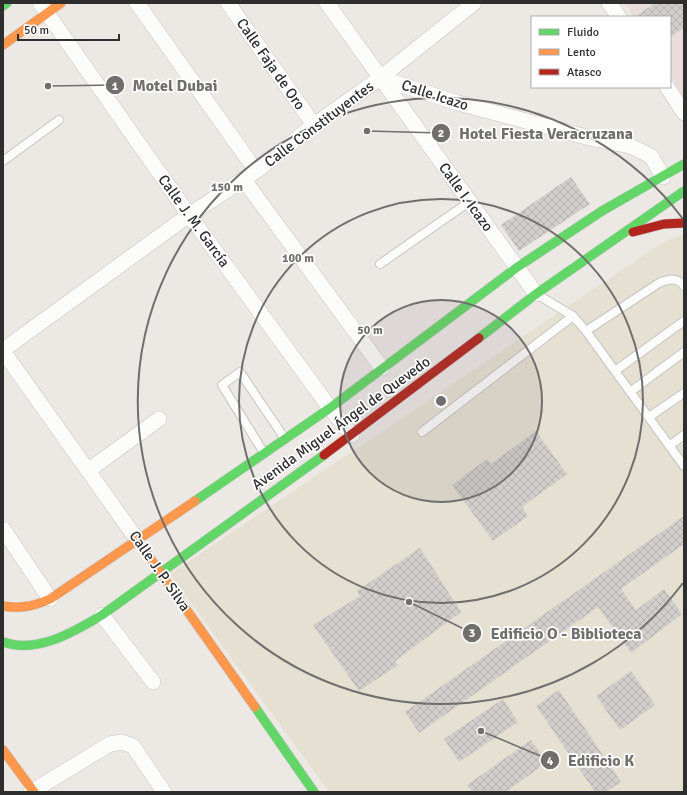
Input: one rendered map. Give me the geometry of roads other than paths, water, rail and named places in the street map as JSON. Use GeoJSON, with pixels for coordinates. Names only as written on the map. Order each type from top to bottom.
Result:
{"type":"FeatureCollection","features":[{"type":"Feature","properties":{"kind":"main road"},"geometry":{"type":"LineString","coordinates":[[3,6],[7,3]]}},
{"type":"Feature","properties":{"kind":"main road"},"geometry":{"type":"LineString","coordinates":[[3,45],[44,8],[61,3]]}},
{"type":"Feature","properties":{"kind":"main road","name":"Avenida Miguel Ángel de Quevedo"},"geometry":{"type":"LineString","coordinates":[[3,606],[16,608],[33,606],[50,599],[138,541],[330,408],[516,268],[602,211],[662,187],[684,164]]}},
{"type":"Feature","properties":{"kind":"main road"},"geometry":{"type":"LineString","coordinates":[[641,221],[662,187]]}},
{"type":"Feature","properties":{"kind":"main road","name":"Avenida Miguel Ángel de Quevedo"},"geometry":{"type":"LineString","coordinates":[[5,645],[39,645],[68,636],[102,614],[352,435],[536,294],[684,191]]}},
{"type":"Feature","properties":{"kind":"main road"},"geometry":{"type":"LineString","coordinates":[[620,235],[664,224],[684,223]]}},
{"type":"Feature","properties":{"kind":"main road","name":"Calle J. P. Silva"},"geometry":{"type":"LineString","coordinates":[[138,541],[161,571],[308,790]]}},
{"type":"Feature","properties":{"kind":"main road"},"geometry":{"type":"LineString","coordinates":[[3,750],[32,792]]}},
{"type":"Feature","properties":{"kind":"street"},"geometry":{"type":"LineString","coordinates":[[136,3],[256,172]]}},
{"type":"Feature","properties":{"kind":"street","name":"Calle Faja de Oro"},"geometry":{"type":"LineString","coordinates":[[228,3],[314,125]]}},
{"type":"Feature","properties":{"kind":"street","name":"Calle I. Icazo"},"geometry":{"type":"LineString","coordinates":[[327,3],[536,294]]}},
{"type":"Feature","properties":{"kind":"street","name":"Calle Constituyentes"},"geometry":{"type":"LineString","coordinates":[[3,350],[189,215],[256,172],[314,125],[380,78],[474,3]]}},
{"type":"Feature","properties":{"kind":"street"},"geometry":{"type":"LineString","coordinates":[[609,3],[618,16]]}},
{"type":"Feature","properties":{"kind":"street","name":"Calle J. M. García"},"geometry":{"type":"LineString","coordinates":[[44,8],[189,215],[330,408],[352,435]]}},
{"type":"Feature","properties":{"kind":"street","name":"Calle Icazo"},"geometry":{"type":"LineString","coordinates":[[380,78],[466,106],[590,138],[630,146],[651,156],[684,164]]}},
{"type":"Feature","properties":{"kind":"street"},"geometry":{"type":"LineString","coordinates":[[668,88],[684,112]]}},
{"type":"Feature","properties":{"kind":"street"},"geometry":{"type":"LineString","coordinates":[[651,156],[662,187]]}},
{"type":"Feature","properties":{"kind":"street"},"geometry":{"type":"LineString","coordinates":[[244,180],[382,368]]}},
{"type":"Feature","properties":{"kind":"street","name":"Calle J. P. Silva"},"geometry":{"type":"LineString","coordinates":[[3,350],[138,541]]}},
{"type":"Feature","properties":{"kind":"street"},"geometry":{"type":"LineString","coordinates":[[89,470],[159,419]]}},
{"type":"Feature","properties":{"kind":"street"},"geometry":{"type":"LineString","coordinates":[[3,529],[50,599]]}},
{"type":"Feature","properties":{"kind":"street"},"geometry":{"type":"LineString","coordinates":[[102,614],[153,682]]}},
{"type":"Feature","properties":{"kind":"street"},"geometry":{"type":"LineString","coordinates":[[32,792],[110,744],[122,742],[133,746],[164,792]]}},
{"type":"Feature","properties":{"kind":"lane"},"geometry":{"type":"LineString","coordinates":[[3,161],[59,120]]}},
{"type":"Feature","properties":{"kind":"lane"},"geometry":{"type":"LineString","coordinates":[[380,264],[469,202]]}},
{"type":"Feature","properties":{"kind":"lane"},"geometry":{"type":"LineString","coordinates":[[586,331],[659,283],[669,279],[683,282]]}},
{"type":"Feature","properties":{"kind":"lane"},"geometry":{"type":"LineString","coordinates":[[536,294],[574,316],[684,466]]}},
{"type":"Feature","properties":{"kind":"lane"},"geometry":{"type":"LineString","coordinates":[[422,432],[574,316]]}},
{"type":"Feature","properties":{"kind":"lane"},"geometry":{"type":"LineString","coordinates":[[615,371],[684,321]]}},
{"type":"Feature","properties":{"kind":"lane"},"geometry":{"type":"LineString","coordinates":[[630,392],[684,352]]}},
{"type":"Feature","properties":{"kind":"lane"},"geometry":{"type":"LineString","coordinates":[[265,454],[222,385],[240,372],[285,439]]}},
{"type":"Feature","properties":{"kind":"lane"},"geometry":{"type":"LineString","coordinates":[[649,417],[684,393]]}},
{"type":"Feature","properties":{"kind":"lane"},"geometry":{"type":"LineString","coordinates":[[669,446],[684,436]]}},
{"type":"Feature","properties":{"kind":"place","name":"Motel Dubai"},"geometry":{"type":"Point","coordinates":[48,86]}},
{"type":"Feature","properties":{"kind":"place","name":"Hotel Fiesta Veracruzana"},"geometry":{"type":"Point","coordinates":[367,131]}},
{"type":"Feature","properties":{"kind":"place","name":"Edificio O - Biblioteca"},"geometry":{"type":"Point","coordinates":[409,602]}},
{"type":"Feature","properties":{"kind":"place","name":"Edificio K"},"geometry":{"type":"Point","coordinates":[481,731]}}]}
